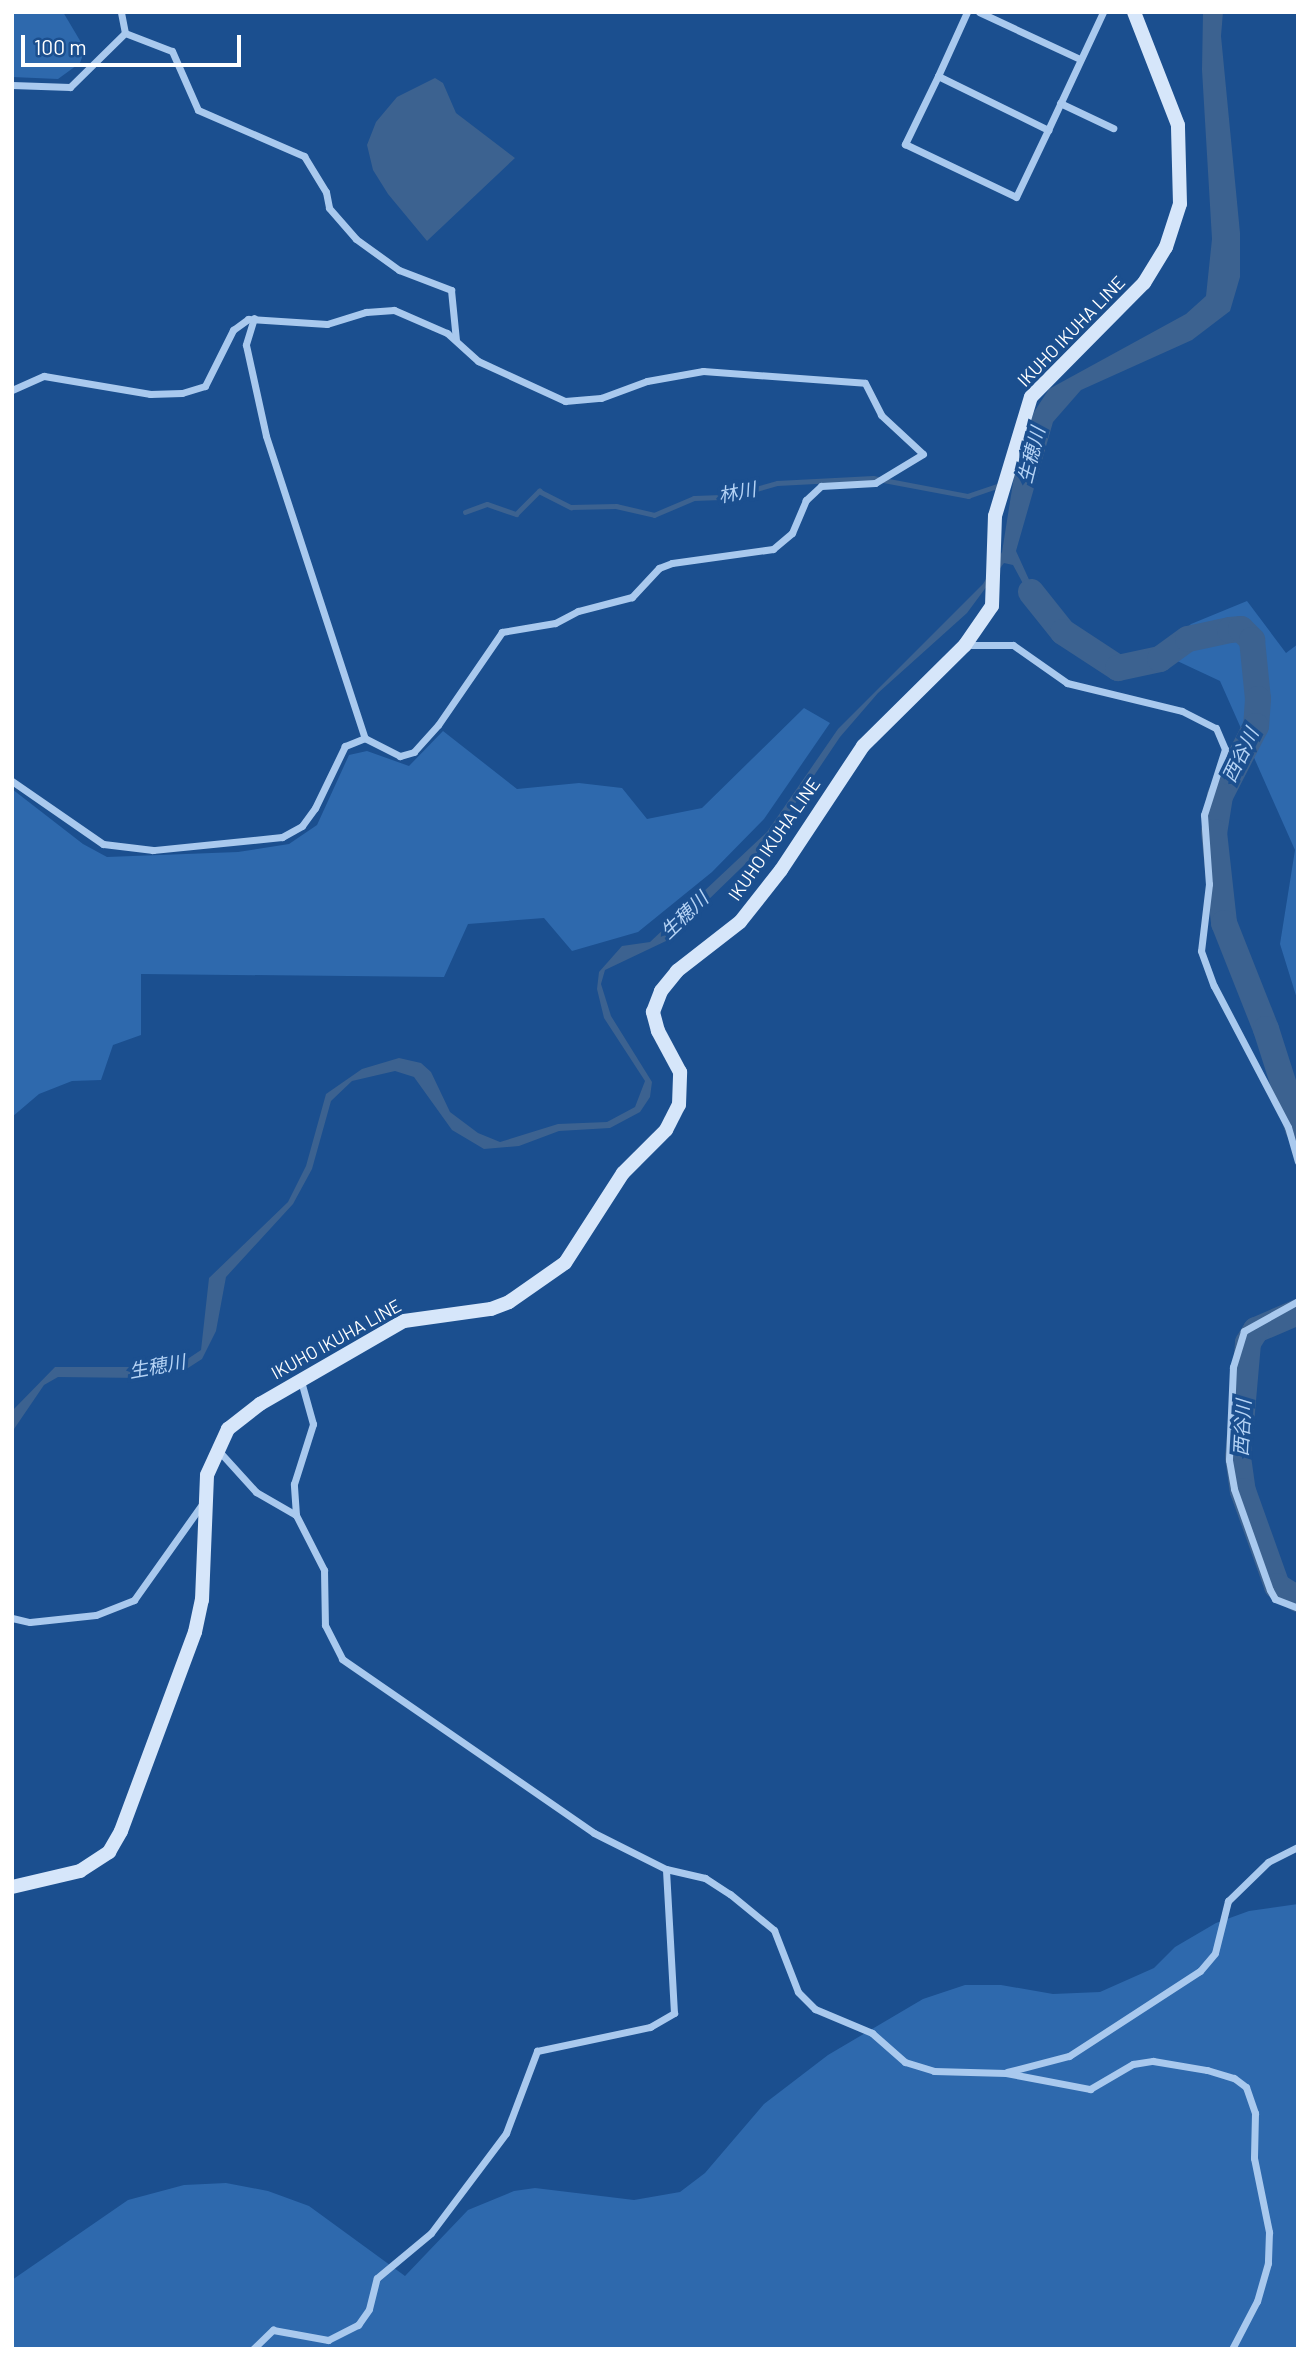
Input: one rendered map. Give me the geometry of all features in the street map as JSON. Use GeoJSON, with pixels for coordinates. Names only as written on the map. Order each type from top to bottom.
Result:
{"type":"FeatureCollection","features":[{"type":"Feature","properties":{"kind":"main road","name":"IKUHO IKUHA LINE"},"geometry":{"type":"LineString","coordinates":[[12,1887],[80,1871],[109,1852],[121,1831],[195,1632],[202,1600],[204,1502],[216,1447],[246,1412],[404,1321],[469,1314],[509,1302],[565,1264],[623,1173],[666,1130],[679,1105],[680,1072],[657,1031],[653,1012],[661,991],[677,971],[740,922],[781,870],[863,746],[965,645],[992,606],[996,587],[994,553],[1002,484],[1031,397],[1131,299],[1163,254],[1178,212],[1182,178],[1178,125],[1133,12]]}},
{"type":"Feature","properties":{"kind":"street"},"geometry":{"type":"LineString","coordinates":[[121,12],[125,33]]}},
{"type":"Feature","properties":{"kind":"street"},"geometry":{"type":"LineString","coordinates":[[967,12],[905,144],[1016,197],[1103,12]]}},
{"type":"Feature","properties":{"kind":"street"},"geometry":{"type":"LineString","coordinates":[[979,12],[1080,60]]}},
{"type":"Feature","properties":{"kind":"street"},"geometry":{"type":"LineString","coordinates":[[12,85],[70,87],[125,33]]}},
{"type":"Feature","properties":{"kind":"street"},"geometry":{"type":"LineString","coordinates":[[125,33],[172,51],[198,110],[304,156],[317,173],[329,208],[356,239],[399,270],[452,290],[456,340]]}},
{"type":"Feature","properties":{"kind":"street"},"geometry":{"type":"LineString","coordinates":[[938,76],[1048,130]]}},
{"type":"Feature","properties":{"kind":"street"},"geometry":{"type":"LineString","coordinates":[[1060,103],[1113,128]]}},
{"type":"Feature","properties":{"kind":"street"},"geometry":{"type":"LineString","coordinates":[[12,390],[38,376],[150,394],[201,388],[233,330],[255,318],[320,324],[366,312],[394,310],[456,340],[478,362],[554,398],[576,402],[657,379],[703,371],[865,383],[881,415],[923,454],[879,481],[821,486],[806,500],[792,533],[773,549],[672,563],[659,568],[632,597],[578,611],[555,623],[507,629],[414,752],[400,756],[365,738],[298,546],[266,436],[246,345],[255,318]]}},
{"type":"Feature","properties":{"kind":"street"},"geometry":{"type":"LineString","coordinates":[[965,645],[1013,645],[1067,684],[1182,711],[1216,728],[1224,749],[1204,815],[1209,884],[1201,951],[1214,986],[1289,1127],[1298,1162]]}},
{"type":"Feature","properties":{"kind":"street"},"geometry":{"type":"LineString","coordinates":[[12,781],[103,844],[153,850],[233,845],[282,837],[302,826],[345,746],[365,738]]}},
{"type":"Feature","properties":{"kind":"street"},"geometry":{"type":"LineString","coordinates":[[1298,1301],[1244,1331],[1233,1367],[1228,1460],[1234,1489],[1270,1590],[1275,1599],[1298,1608]]}},
{"type":"Feature","properties":{"kind":"street"},"geometry":{"type":"LineString","coordinates":[[301,1380],[313,1424],[294,1484],[296,1515],[324,1570],[325,1625],[342,1659],[594,1833],[666,1869],[705,1878],[774,1930],[798,1992],[815,2010],[872,2033],[919,2068],[1006,2073],[1090,2089],[1133,2064],[1153,2062],[1207,2070],[1234,2078],[1246,2087],[1255,2113],[1256,2176],[1269,2232],[1268,2263],[1256,2301],[1233,2349]]}},
{"type":"Feature","properties":{"kind":"street"},"geometry":{"type":"LineString","coordinates":[[216,1447],[256,1492],[296,1515]]}},
{"type":"Feature","properties":{"kind":"street"},"geometry":{"type":"LineString","coordinates":[[12,1618],[30,1622],[96,1615],[134,1600],[204,1502]]}},
{"type":"Feature","properties":{"kind":"street"},"geometry":{"type":"LineString","coordinates":[[1006,2073],[1069,2056],[1200,1971],[1215,1952],[1228,1901],[1268,1862],[1298,1847]]}},
{"type":"Feature","properties":{"kind":"street"},"geometry":{"type":"LineString","coordinates":[[253,2349],[273,2330],[328,2340],[358,2325],[384,2268],[431,2233],[506,2133],[537,2051],[650,2027],[674,2013],[666,1869]]}},
{"type":"Feature","properties":{"kind":"shaded area"},"geometry":{"type":"Polygon","coordinates":[[[12,12],[63,12],[85,49],[80,63],[58,79],[12,77],[12,12]]]}},
{"type":"Feature","properties":{"kind":"shaded area"},"geometry":{"type":"Polygon","coordinates":[[[1247,601],[1286,653],[1298,644],[1298,1002],[1280,944],[1295,850],[1220,681],[1173,659],[1178,636],[1191,624],[1247,601]]]}},
{"type":"Feature","properties":{"kind":"shaded area"},"geometry":{"type":"Polygon","coordinates":[[[804,708],[830,723],[764,819],[712,872],[638,932],[572,951],[544,918],[468,924],[444,977],[141,974],[141,1035],[113,1045],[101,1080],[72,1081],[39,1094],[12,1117],[12,789],[83,844],[107,857],[238,852],[289,844],[317,825],[349,755],[367,751],[409,766],[443,731],[517,789],[579,783],[622,788],[647,819],[702,808],[804,708]]]}},
{"type":"Feature","properties":{"kind":"shaded area"},"geometry":{"type":"Polygon","coordinates":[[[1298,1904],[1298,2349],[12,2349],[12,2280],[128,2200],[184,2185],[226,2183],[268,2191],[309,2206],[405,2276],[468,2210],[514,2191],[535,2188],[634,2200],[680,2192],[705,2173],[764,2104],[828,2055],[923,1999],[965,1985],[1001,1985],[1053,1994],[1100,1992],[1154,1968],[1175,1947],[1216,1923],[1249,1911],[1298,1904]]]}},
{"type":"Feature","properties":{"kind":"water","name":"生穂川"},"geometry":{"type":"Polygon","coordinates":[[[1203,12],[1223,12],[1221,36],[1240,233],[1240,277],[1230,311],[1192,340],[1081,390],[1053,422],[1016,551],[1036,595],[1053,618],[1050,621],[1035,606],[1013,565],[1004,563],[967,613],[878,693],[840,737],[772,838],[666,941],[605,970],[601,984],[611,1016],[652,1082],[650,1097],[640,1112],[610,1128],[559,1131],[519,1146],[484,1149],[452,1130],[414,1077],[395,1071],[352,1081],[331,1101],[312,1169],[293,1204],[226,1277],[216,1331],[202,1359],[188,1368],[141,1378],[58,1377],[44,1385],[12,1432],[12,1411],[55,1367],[138,1367],[186,1360],[201,1350],[209,1278],[288,1202],[306,1166],[326,1094],[362,1069],[399,1058],[421,1063],[431,1072],[450,1112],[478,1133],[500,1142],[558,1124],[607,1122],[635,1107],[645,1081],[604,1018],[597,989],[599,972],[622,946],[650,942],[767,832],[838,729],[983,584],[1002,552],[1016,464],[1034,412],[1049,389],[1186,314],[1206,296],[1212,239],[1202,70],[1203,12]]]}},
{"type":"Feature","properties":{"kind":"water"},"geometry":{"type":"Polygon","coordinates":[[[435,78],[443,83],[456,113],[515,158],[427,241],[388,194],[373,170],[367,145],[376,122],[397,97],[435,78]]]}},
{"type":"Feature","properties":{"kind":"waterway","name":"林川"},"geometry":{"type":"LineString","coordinates":[[465,512],[487,504],[516,514],[539,491],[571,507],[616,506],[654,515],[694,498],[728,497],[777,483],[873,478],[968,496],[1000,485]]}},
{"type":"Feature","properties":{"kind":"waterway","name":"西谷川"},"geometry":{"type":"LineString","coordinates":[[1031,592],[1063,632],[1118,668],[1160,659],[1188,639],[1230,630],[1241,629],[1252,640],[1258,699],[1256,726],[1220,796],[1214,832],[1224,923],[1266,1029],[1298,1129]]}},
{"type":"Feature","properties":{"kind":"waterway","name":"西谷川"},"geometry":{"type":"LineString","coordinates":[[1298,1312],[1256,1330],[1248,1343],[1238,1457],[1243,1491],[1277,1586],[1298,1599]]}}]}
